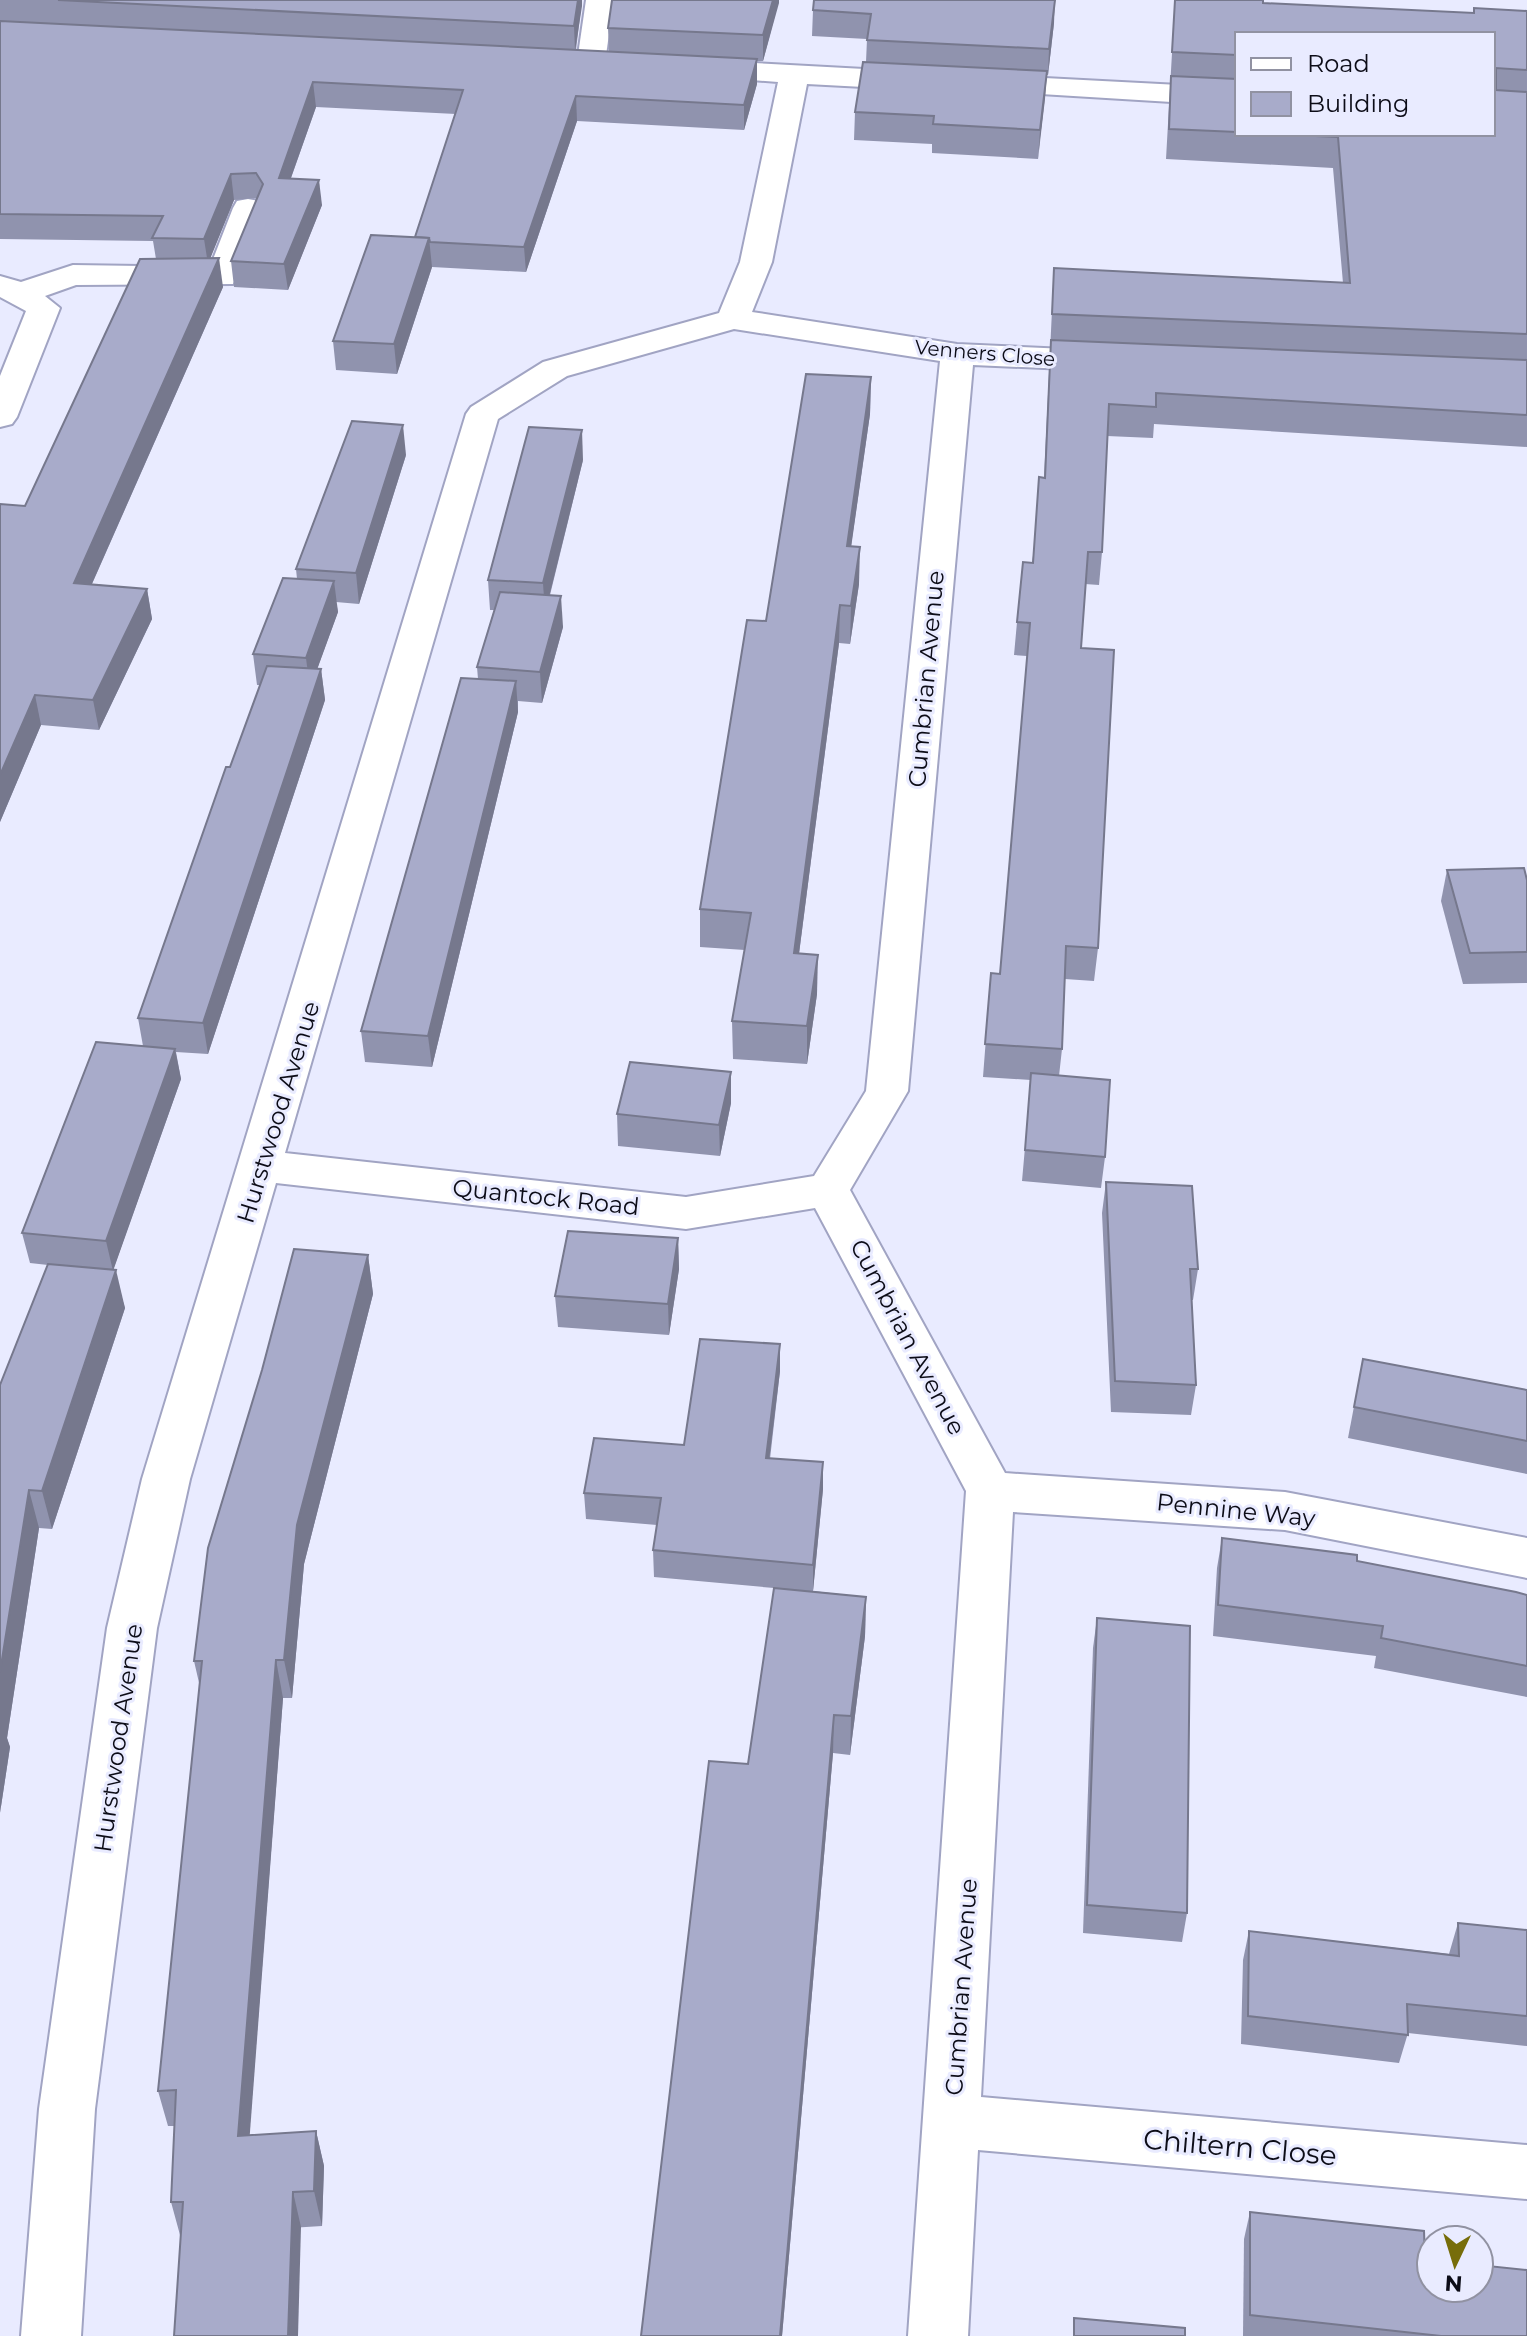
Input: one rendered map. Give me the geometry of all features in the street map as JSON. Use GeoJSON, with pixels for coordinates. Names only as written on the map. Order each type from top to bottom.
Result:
{"type":"FeatureCollection","features":[{"type":"Feature","properties":{"kind":"street"},"geometry":{"type":"LineString","coordinates":[[591,62],[600,0]]}},
{"type":"Feature","properties":{"kind":"street"},"geometry":{"type":"LineString","coordinates":[[561,61],[623,64]]}},
{"type":"Feature","properties":{"kind":"street"},"geometry":{"type":"LineString","coordinates":[[669,67],[1235,97]]}},
{"type":"Feature","properties":{"kind":"street"},"geometry":{"type":"LineString","coordinates":[[733,319],[756,262],[775,183],[794,75]]}},
{"type":"Feature","properties":{"kind":"street"},"geometry":{"type":"LineString","coordinates":[[9,289],[73,275],[222,277],[248,208]]}},
{"type":"Feature","properties":{"kind":"street"},"geometry":{"type":"LineString","coordinates":[[0,417],[44,308],[9,289]]}},
{"type":"Feature","properties":{"kind":"street","name":"Venners Close"},"geometry":{"type":"LineString","coordinates":[[733,319],[957,354],[1147,363]]}},
{"type":"Feature","properties":{"kind":"street","name":"Hurstwood Avenue"},"geometry":{"type":"LineString","coordinates":[[51,2336],[67,2109],[132,1628],[166,1479],[262,1166],[483,414],[555,369],[733,319]]}},
{"type":"Feature","properties":{"kind":"street","name":"Cumbrian Avenue"},"geometry":{"type":"LineString","coordinates":[[938,2336],[990,1491],[828,1190],[887,1091],[957,354]]}},
{"type":"Feature","properties":{"kind":"street","name":"Quantock Road"},"geometry":{"type":"LineString","coordinates":[[262,1166],[686,1213],[828,1190]]}},
{"type":"Feature","properties":{"kind":"street","name":"Pennine Way"},"geometry":{"type":"LineString","coordinates":[[990,1491],[1285,1511],[1527,1558]]}},
{"type":"Feature","properties":{"kind":"street","name":"Chiltern Close"},"geometry":{"type":"LineString","coordinates":[[952,2121],[1527,2172]]}},
{"type":"Feature","properties":{"kind":"building"},"geometry":{"type":"Polygon","coordinates":[[[58,0],[578,0],[574,26],[58,0]]]}},
{"type":"Feature","properties":{"kind":"building"},"geometry":{"type":"Polygon","coordinates":[[[612,0],[773,0],[763,35],[608,28],[612,0]]]}},
{"type":"Feature","properties":{"kind":"building"},"geometry":{"type":"Polygon","coordinates":[[[814,0],[1055,0],[1049,49],[867,40],[871,14],[813,10],[814,0]]]}},
{"type":"Feature","properties":{"kind":"building"},"geometry":{"type":"Polygon","coordinates":[[[1175,0],[1263,0],[1263,3],[1474,13],[1474,8],[1527,11],[1527,70],[1496,68],[1496,90],[1527,92],[1527,334],[1052,314],[1054,268],[1350,283],[1338,137],[1315,136],[1495,136],[1495,32],[1235,32],[1235,55],[1172,52],[1175,0]]]}},
{"type":"Feature","properties":{"kind":"building"},"geometry":{"type":"Polygon","coordinates":[[[0,21],[757,59],[744,105],[576,96],[524,247],[430,242],[429,238],[415,237],[463,90],[313,82],[279,178],[319,180],[284,264],[231,261],[263,184],[256,173],[231,174],[204,239],[152,238],[163,216],[0,214],[0,21]]]}},
{"type":"Feature","properties":{"kind":"building"},"geometry":{"type":"Polygon","coordinates":[[[863,62],[1047,71],[1040,130],[933,124],[934,116],[855,112],[863,62]]]}},
{"type":"Feature","properties":{"kind":"building"},"geometry":{"type":"Polygon","coordinates":[[[1171,76],[1235,79],[1235,132],[1169,129],[1171,76]]]}},
{"type":"Feature","properties":{"kind":"building"},"geometry":{"type":"Polygon","coordinates":[[[371,235],[429,238],[394,344],[333,341],[371,235]]]}},
{"type":"Feature","properties":{"kind":"building"},"geometry":{"type":"Polygon","coordinates":[[[219,258],[74,583],[147,589],[93,700],[35,695],[0,775],[0,504],[25,506],[140,259],[219,258]]]}},
{"type":"Feature","properties":{"kind":"building"},"geometry":{"type":"Polygon","coordinates":[[[1051,340],[1527,360],[1527,415],[1156,393],[1156,407],[1109,404],[1102,552],[1088,552],[1081,648],[1114,650],[1098,948],[1066,946],[1062,1049],[985,1044],[991,973],[1000,974],[1030,623],[1017,622],[1023,562],[1033,563],[1039,477],[1045,478],[1051,340]]]}},
{"type":"Feature","properties":{"kind":"building"},"geometry":{"type":"Polygon","coordinates":[[[806,374],[871,377],[847,546],[860,547],[851,606],[840,605],[794,953],[818,955],[807,1026],[732,1021],[751,913],[700,909],[747,620],[766,621],[806,374]]]}},
{"type":"Feature","properties":{"kind":"building"},"geometry":{"type":"Polygon","coordinates":[[[352,421],[403,425],[356,573],[296,569],[352,421]]]}},
{"type":"Feature","properties":{"kind":"building"},"geometry":{"type":"Polygon","coordinates":[[[529,427],[582,430],[543,583],[488,580],[529,427]]]}},
{"type":"Feature","properties":{"kind":"building"},"geometry":{"type":"Polygon","coordinates":[[[283,578],[334,581],[306,658],[253,654],[283,578]]]}},
{"type":"Feature","properties":{"kind":"building"},"geometry":{"type":"Polygon","coordinates":[[[500,592],[561,596],[540,672],[477,667],[500,592]]]}},
{"type":"Feature","properties":{"kind":"building"},"geometry":{"type":"Polygon","coordinates":[[[267,666],[321,669],[203,1023],[138,1018],[226,767],[230,767],[267,666]]]}},
{"type":"Feature","properties":{"kind":"building"},"geometry":{"type":"Polygon","coordinates":[[[461,678],[516,681],[428,1036],[361,1031],[461,678]]]}},
{"type":"Feature","properties":{"kind":"building"},"geometry":{"type":"Polygon","coordinates":[[[1524,868],[1527,880],[1527,952],[1470,953],[1447,870],[1524,868]]]}},
{"type":"Feature","properties":{"kind":"building"},"geometry":{"type":"Polygon","coordinates":[[[96,1042],[175,1049],[106,1241],[22,1233],[96,1042]]]}},
{"type":"Feature","properties":{"kind":"building"},"geometry":{"type":"Polygon","coordinates":[[[630,1062],[731,1072],[719,1125],[617,1114],[630,1062]]]}},
{"type":"Feature","properties":{"kind":"building"},"geometry":{"type":"Polygon","coordinates":[[[1031,1073],[1110,1080],[1105,1157],[1025,1150],[1031,1073]]]}},
{"type":"Feature","properties":{"kind":"building"},"geometry":{"type":"Polygon","coordinates":[[[1106,1182],[1192,1186],[1198,1269],[1190,1269],[1196,1385],[1115,1381],[1106,1182]]]}},
{"type":"Feature","properties":{"kind":"building"},"geometry":{"type":"Polygon","coordinates":[[[568,1231],[678,1238],[668,1304],[555,1296],[568,1231]]]}},
{"type":"Feature","properties":{"kind":"building"},"geometry":{"type":"Polygon","coordinates":[[[294,1249],[368,1255],[297,1525],[284,1660],[276,1660],[238,2136],[316,2131],[314,2191],[293,2192],[288,2336],[174,2336],[183,2202],[171,2202],[176,2090],[158,2091],[202,1661],[194,1661],[208,1548],[262,1370],[294,1249]]]}},
{"type":"Feature","properties":{"kind":"building"},"geometry":{"type":"Polygon","coordinates":[[[48,1264],[116,1270],[42,1491],[29,1490],[0,1672],[0,1385],[48,1264]]]}},
{"type":"Feature","properties":{"kind":"building"},"geometry":{"type":"Polygon","coordinates":[[[700,1339],[780,1344],[766,1458],[823,1462],[813,1565],[653,1550],[661,1498],[584,1493],[594,1438],[684,1445],[700,1339]]]}},
{"type":"Feature","properties":{"kind":"building"},"geometry":{"type":"Polygon","coordinates":[[[1363,1359],[1527,1390],[1527,1441],[1354,1407],[1363,1359]]]}},
{"type":"Feature","properties":{"kind":"building"},"geometry":{"type":"Polygon","coordinates":[[[1222,1538],[1357,1555],[1357,1561],[1527,1595],[1527,1666],[1381,1638],[1383,1626],[1218,1605],[1222,1538]]]}},
{"type":"Feature","properties":{"kind":"building"},"geometry":{"type":"Polygon","coordinates":[[[774,1588],[866,1597],[851,1716],[834,1715],[780,2336],[641,2336],[709,1761],[748,1764],[774,1588]]]}},
{"type":"Feature","properties":{"kind":"building"},"geometry":{"type":"Polygon","coordinates":[[[1097,1618],[1190,1626],[1187,1913],[1087,1905],[1097,1618]]]}},
{"type":"Feature","properties":{"kind":"building"},"geometry":{"type":"Polygon","coordinates":[[[1458,1923],[1527,1930],[1527,2016],[1407,2004],[1408,2035],[1248,2016],[1249,1931],[1459,1956],[1458,1923]]]}},
{"type":"Feature","properties":{"kind":"building"},"geometry":{"type":"Polygon","coordinates":[[[1250,2212],[1415,2230],[1415,2304],[1495,2304],[1495,2267],[1527,2270],[1527,2336],[1441,2336],[1250,2315],[1250,2212]]]}},
{"type":"Feature","properties":{"kind":"building"},"geometry":{"type":"Polygon","coordinates":[[[1074,2318],[1185,2328],[1185,2336],[1074,2336],[1074,2318]]]}}]}
